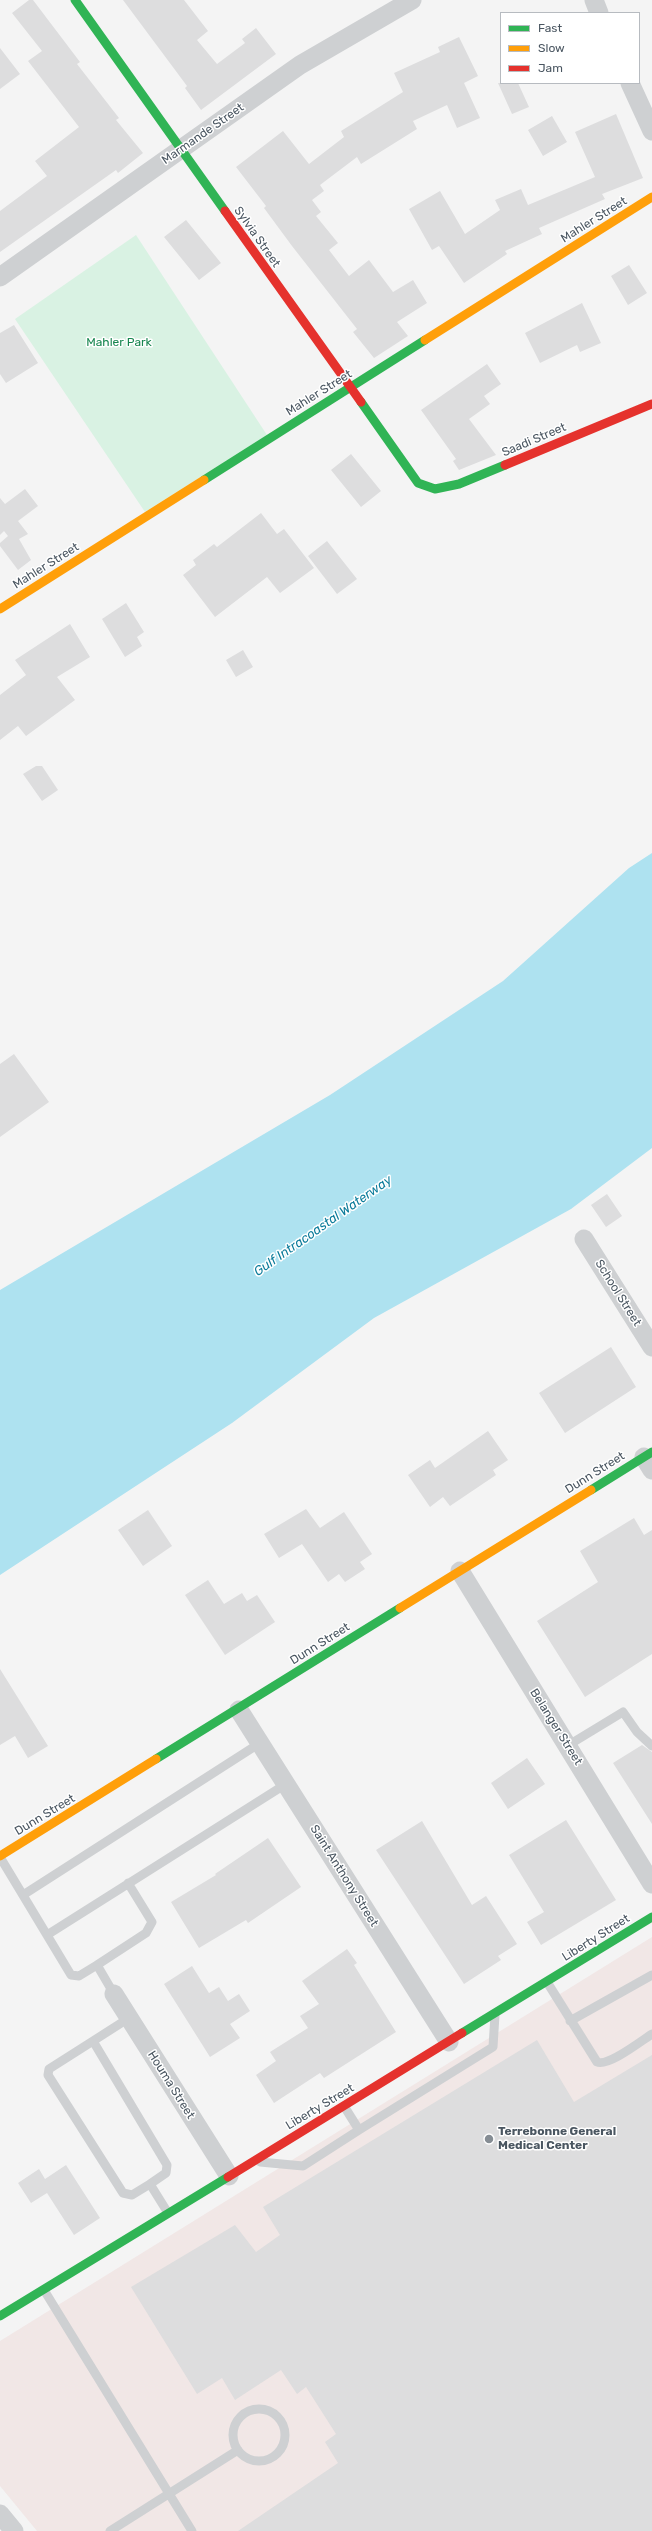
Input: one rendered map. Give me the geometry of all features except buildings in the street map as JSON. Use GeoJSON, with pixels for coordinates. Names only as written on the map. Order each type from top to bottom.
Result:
{"type":"FeatureCollection","features":[{"type":"Feature","properties":{"kind":"street","name":"Sylvia Street"},"geometry":{"type":"LineString","coordinates":[[75,0],[407,470],[418,483],[424,485]]}},
{"type":"Feature","properties":{"kind":"street","name":"Marmande Street"},"geometry":{"type":"LineString","coordinates":[[0,277],[300,65],[412,0]]}},
{"type":"Feature","properties":{"kind":"street"},"geometry":{"type":"LineString","coordinates":[[594,0],[599,12]]}},
{"type":"Feature","properties":{"kind":"street"},"geometry":{"type":"LineString","coordinates":[[630,84],[652,131]]}},
{"type":"Feature","properties":{"kind":"street","name":"Mahler Street"},"geometry":{"type":"LineString","coordinates":[[0,609],[652,197]]}},
{"type":"Feature","properties":{"kind":"street","name":"Saadi Street"},"geometry":{"type":"LineString","coordinates":[[424,485],[435,490],[459,484],[652,404]]}},
{"type":"Feature","properties":{"kind":"street","name":"School Street"},"geometry":{"type":"LineString","coordinates":[[584,1239],[652,1347]]}},
{"type":"Feature","properties":{"kind":"street","name":"Dunn Street"},"geometry":{"type":"LineString","coordinates":[[0,1856],[239,1710],[460,1571],[649,1460]]}},
{"type":"Feature","properties":{"kind":"street","name":"Belanger Street"},"geometry":{"type":"LineString","coordinates":[[460,1571],[652,1884]]}},
{"type":"Feature","properties":{"kind":"street","name":"Saint Anthony Street"},"geometry":{"type":"LineString","coordinates":[[239,1710],[449,2042]]}},
{"type":"Feature","properties":{"kind":"street","name":"Liberty Street"},"geometry":{"type":"LineString","coordinates":[[0,2316],[652,1917]]}},
{"type":"Feature","properties":{"kind":"street","name":"Houma Street"},"geometry":{"type":"LineString","coordinates":[[114,1994],[229,2176]]}},
{"type":"Feature","properties":{"kind":"street"},"geometry":{"type":"LineString","coordinates":[[0,2514],[14,2531]]}},
{"type":"Feature","properties":{"kind":"lane"},"geometry":{"type":"LineString","coordinates":[[567,1746],[623,1712],[637,1732],[652,1746]]}},
{"type":"Feature","properties":{"kind":"lane"},"geometry":{"type":"LineString","coordinates":[[23,1895],[260,1743]]}},
{"type":"Feature","properties":{"kind":"lane"},"geometry":{"type":"LineString","coordinates":[[47,1935],[286,1784]]}},
{"type":"Feature","properties":{"kind":"lane"},"geometry":{"type":"LineString","coordinates":[[0,1856],[72,1975],[79,1976],[146,1933],[150,1928],[151,1917],[128,1883]]}},
{"type":"Feature","properties":{"kind":"lane"},"geometry":{"type":"LineString","coordinates":[[96,1965],[114,1994]]}},
{"type":"Feature","properties":{"kind":"lane"},"geometry":{"type":"LineString","coordinates":[[570,2021],[652,1975]]}},
{"type":"Feature","properties":{"kind":"lane"},"geometry":{"type":"LineString","coordinates":[[547,1982],[593,2058],[600,2063],[612,2060],[652,2034]]}},
{"type":"Feature","properties":{"kind":"lane"},"geometry":{"type":"LineString","coordinates":[[254,2161],[302,2166],[492,2047],[495,2014]]}},
{"type":"Feature","properties":{"kind":"lane"},"geometry":{"type":"LineString","coordinates":[[93,2041],[168,2165],[166,2173],[132,2195],[123,2193],[49,2078],[49,2069],[129,2018]]}},
{"type":"Feature","properties":{"kind":"lane"},"geometry":{"type":"LineString","coordinates":[[344,2106],[359,2130]]}},
{"type":"Feature","properties":{"kind":"lane"},"geometry":{"type":"LineString","coordinates":[[150,2184],[168,2213]]}},
{"type":"Feature","properties":{"kind":"lane"},"geometry":{"type":"LineString","coordinates":[[44,2290],[192,2531]]}},
{"type":"Feature","properties":{"kind":"lane"},"geometry":{"type":"LineString","coordinates":[[252,2409],[265,2409],[276,2415],[282,2422],[285,2438],[283,2446],[270,2458],[253,2460],[238,2450],[233,2434],[238,2418],[245,2412],[252,2409]]}},
{"type":"Feature","properties":{"kind":"lane"},"geometry":{"type":"LineString","coordinates":[[110,2531],[238,2450]]}},
{"type":"Feature","properties":{"kind":"shaded area","name":"Terrebonne General Medical Center"},"geometry":{"type":"Polygon","coordinates":[[[652,1937],[652,2531],[37,2531],[0,2486],[0,2341],[652,1937]]]}},
{"type":"Feature","properties":{"kind":"green space","name":"Mahler Park"},"geometry":{"type":"Polygon","coordinates":[[[136,235],[267,435],[145,512],[15,319],[136,235]]]}},
{"type":"Feature","properties":{"kind":"water","name":"Gulf Intracoastal Waterway"},"geometry":{"type":"Polygon","coordinates":[[[652,853],[652,1148],[571,1209],[374,1318],[232,1423],[0,1575],[0,1290],[330,1095],[503,981],[629,868],[652,853]]]}},
{"type":"Feature","properties":{"kind":"traffic: fast"},"geometry":{"type":"LineString","coordinates":[[75,0],[225,211]]}},
{"type":"Feature","properties":{"kind":"traffic: fast"},"geometry":{"type":"LineString","coordinates":[[204,480],[425,340]]}},
{"type":"Feature","properties":{"kind":"traffic: fast"},"geometry":{"type":"LineString","coordinates":[[361,402],[418,483],[435,489],[459,484],[505,465]]}},
{"type":"Feature","properties":{"kind":"traffic: fast"},"geometry":{"type":"LineString","coordinates":[[591,1490],[652,1452]]}},
{"type":"Feature","properties":{"kind":"traffic: fast"},"geometry":{"type":"LineString","coordinates":[[156,1759],[400,1608]]}},
{"type":"Feature","properties":{"kind":"traffic: fast"},"geometry":{"type":"LineString","coordinates":[[462,2033],[652,1917]]}},
{"type":"Feature","properties":{"kind":"traffic: fast"},"geometry":{"type":"LineString","coordinates":[[0,2316],[228,2177]]}},
{"type":"Feature","properties":{"kind":"traffic: slow"},"geometry":{"type":"LineString","coordinates":[[425,340],[652,197]]}},
{"type":"Feature","properties":{"kind":"traffic: slow"},"geometry":{"type":"LineString","coordinates":[[0,609],[204,480]]}},
{"type":"Feature","properties":{"kind":"traffic: slow"},"geometry":{"type":"LineString","coordinates":[[400,1608],[591,1490]]}},
{"type":"Feature","properties":{"kind":"traffic: slow"},"geometry":{"type":"LineString","coordinates":[[0,1856],[156,1759]]}},
{"type":"Feature","properties":{"kind":"traffic: jam"},"geometry":{"type":"LineString","coordinates":[[225,211],[361,402]]}},
{"type":"Feature","properties":{"kind":"traffic: jam"},"geometry":{"type":"LineString","coordinates":[[505,465],[652,404]]}},
{"type":"Feature","properties":{"kind":"traffic: jam"},"geometry":{"type":"LineString","coordinates":[[228,2177],[462,2033]]}},
{"type":"Feature","properties":{"kind":"place","name":"Terrebonne General Medical Center"},"geometry":{"type":"Point","coordinates":[489,2139]}}]}
